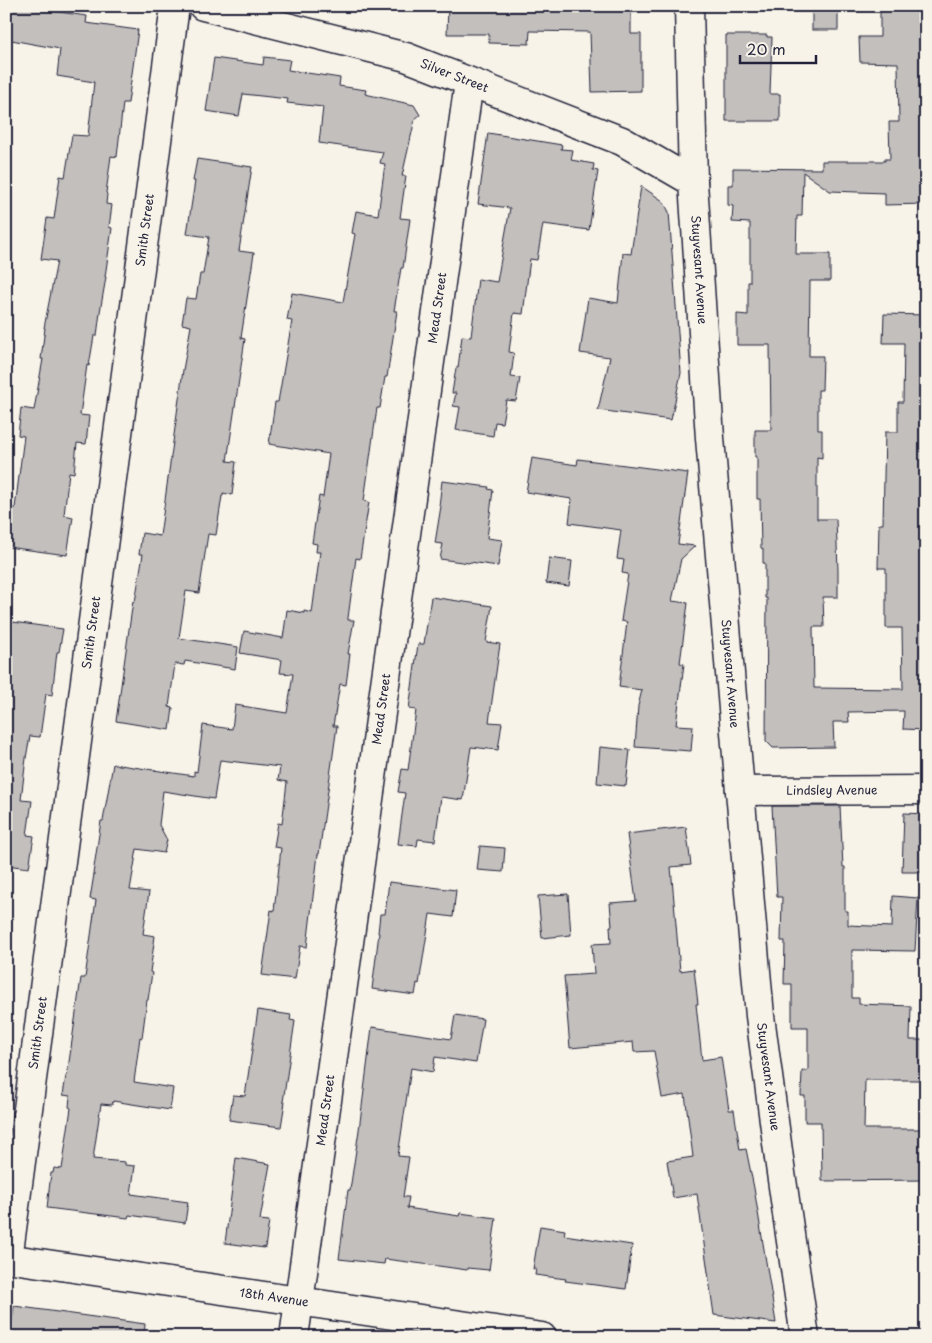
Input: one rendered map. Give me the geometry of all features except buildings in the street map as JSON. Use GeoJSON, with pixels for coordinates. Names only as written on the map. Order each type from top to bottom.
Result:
{"type":"FeatureCollection","features":[{"type":"Feature","properties":{"kind":"street","name":"Smith Street"},"geometry":{"type":"LineString","coordinates":[[7,1259],[175,6]]}},
{"type":"Feature","properties":{"kind":"street","name":"Silver Street"},"geometry":{"type":"LineString","coordinates":[[203,6],[406,57],[622,141],[693,182]]}},
{"type":"Feature","properties":{"kind":"street","name":"Stuyvesant Avenue"},"geometry":{"type":"LineString","coordinates":[[689,6],[693,182],[710,438],[740,791],[760,1016],[805,1337]]}},
{"type":"Feature","properties":{"kind":"street","name":"Mead Street"},"geometry":{"type":"LineString","coordinates":[[294,1337],[469,82]]}},
{"type":"Feature","properties":{"kind":"street","name":"Lindsley Avenue"},"geometry":{"type":"LineString","coordinates":[[740,791],[926,790]]}},
{"type":"Feature","properties":{"kind":"street","name":"18th Avenue"},"geometry":{"type":"LineString","coordinates":[[7,1259],[542,1337]]}}]}
